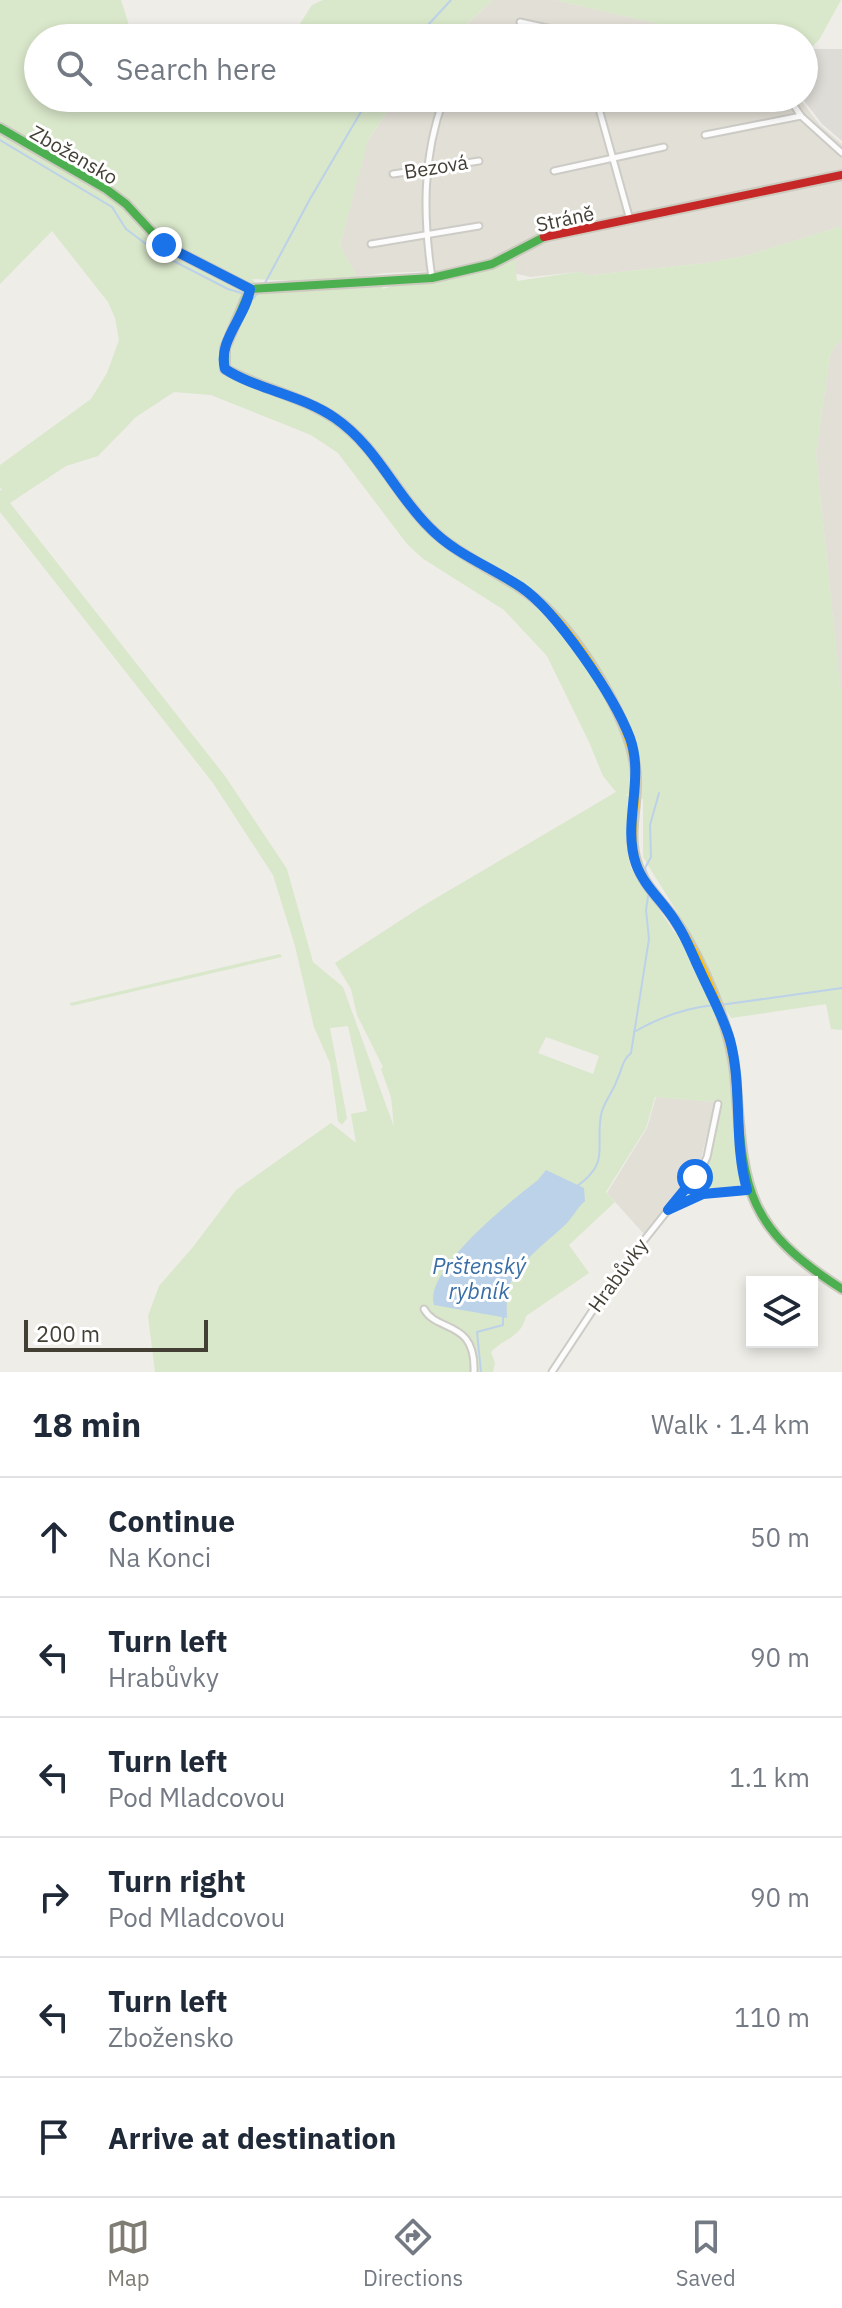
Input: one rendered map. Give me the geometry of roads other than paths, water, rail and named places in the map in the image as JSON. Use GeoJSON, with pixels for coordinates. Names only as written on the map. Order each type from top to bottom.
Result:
{"type":"FeatureCollection","features":[{"type":"Feature","properties":{"kind":"street"},"geometry":{"type":"LineString","coordinates":[[520,22],[529,24]]}},
{"type":"Feature","properties":{"kind":"street"},"geometry":{"type":"LineString","coordinates":[[432,278],[425,235],[426,169],[440,112]]}},
{"type":"Feature","properties":{"kind":"street"},"geometry":{"type":"LineString","coordinates":[[600,112],[630,221]]}},
{"type":"Feature","properties":{"kind":"street"},"geometry":{"type":"LineString","coordinates":[[798,112],[842,153]]}},
{"type":"Feature","properties":{"kind":"street"},"geometry":{"type":"LineString","coordinates":[[705,135],[801,116]]}},
{"type":"Feature","properties":{"kind":"street","name":"Zbožensko"},"geometry":{"type":"LineString","coordinates":[[0,128],[120,199],[145,229],[164,245],[250,289]]}},
{"type":"Feature","properties":{"kind":"street"},"geometry":{"type":"LineString","coordinates":[[554,171],[664,147]]}},
{"type":"Feature","properties":{"kind":"street","name":"Bezová"},"geometry":{"type":"LineString","coordinates":[[393,174],[479,161]]}},
{"type":"Feature","properties":{"kind":"street","name":"Stráně"},"geometry":{"type":"LineString","coordinates":[[250,289],[432,278],[492,264],[542,238],[842,175]]}},
{"type":"Feature","properties":{"kind":"street"},"geometry":{"type":"LineString","coordinates":[[371,244],[479,226]]}},
{"type":"Feature","properties":{"kind":"street"},"geometry":{"type":"LineString","coordinates":[[250,289],[248,304],[224,347],[222,358],[225,369],[312,404],[337,419],[368,449],[437,535],[525,590],[543,605],[565,631],[614,705],[630,738],[636,775],[633,854],[644,879],[678,925],[729,1036],[736,1069],[739,1146],[747,1190],[765,1222],[782,1243],[815,1273],[842,1289]]}},
{"type":"Feature","properties":{"kind":"street"},"geometry":{"type":"LineString","coordinates":[[668,1210],[701,1170],[707,1157],[718,1104]]}},
{"type":"Feature","properties":{"kind":"street","name":"Hrabůvky"},"geometry":{"type":"LineString","coordinates":[[552,1372],[614,1278],[668,1210],[703,1194],[747,1190]]}},
{"type":"Feature","properties":{"kind":"street"},"geometry":{"type":"LineString","coordinates":[[424,1309],[430,1317],[457,1329],[465,1338],[473,1356],[474,1372]]}},
{"type":"Feature","properties":{"kind":"water","name":"Prštenský rybník"},"geometry":{"type":"Polygon","coordinates":[[[546,1170],[584,1188],[585,1201],[517,1272],[507,1292],[507,1318],[434,1305],[434,1290],[455,1255],[546,1170]]]}},
{"type":"Feature","properties":{"kind":"waterway"},"geometry":{"type":"LineString","coordinates":[[429,24],[451,0]]}},
{"type":"Feature","properties":{"kind":"waterway"},"geometry":{"type":"LineString","coordinates":[[264,285],[361,112]]}},
{"type":"Feature","properties":{"kind":"waterway"},"geometry":{"type":"LineString","coordinates":[[0,140],[112,207],[126,229],[158,253],[228,289],[245,294]]}},
{"type":"Feature","properties":{"kind":"waterway"},"geometry":{"type":"LineString","coordinates":[[253,299],[260,290]]}},
{"type":"Feature","properties":{"kind":"waterway"},"geometry":{"type":"LineString","coordinates":[[650,883],[645,868],[651,857],[650,825],[659,793]]}},
{"type":"Feature","properties":{"kind":"waterway"},"geometry":{"type":"LineString","coordinates":[[576,1187],[598,1162],[602,1111],[631,1053],[649,939],[646,910],[649,890]]}},
{"type":"Feature","properties":{"kind":"waterway"},"geometry":{"type":"LineString","coordinates":[[720,1005],[842,988]]}},
{"type":"Feature","properties":{"kind":"waterway"},"geometry":{"type":"LineString","coordinates":[[634,1032],[672,1014],[714,1005]]}},
{"type":"Feature","properties":{"kind":"waterway"},"geometry":{"type":"LineString","coordinates":[[481,1372],[477,1332],[503,1325],[503,1317]]}}]}
